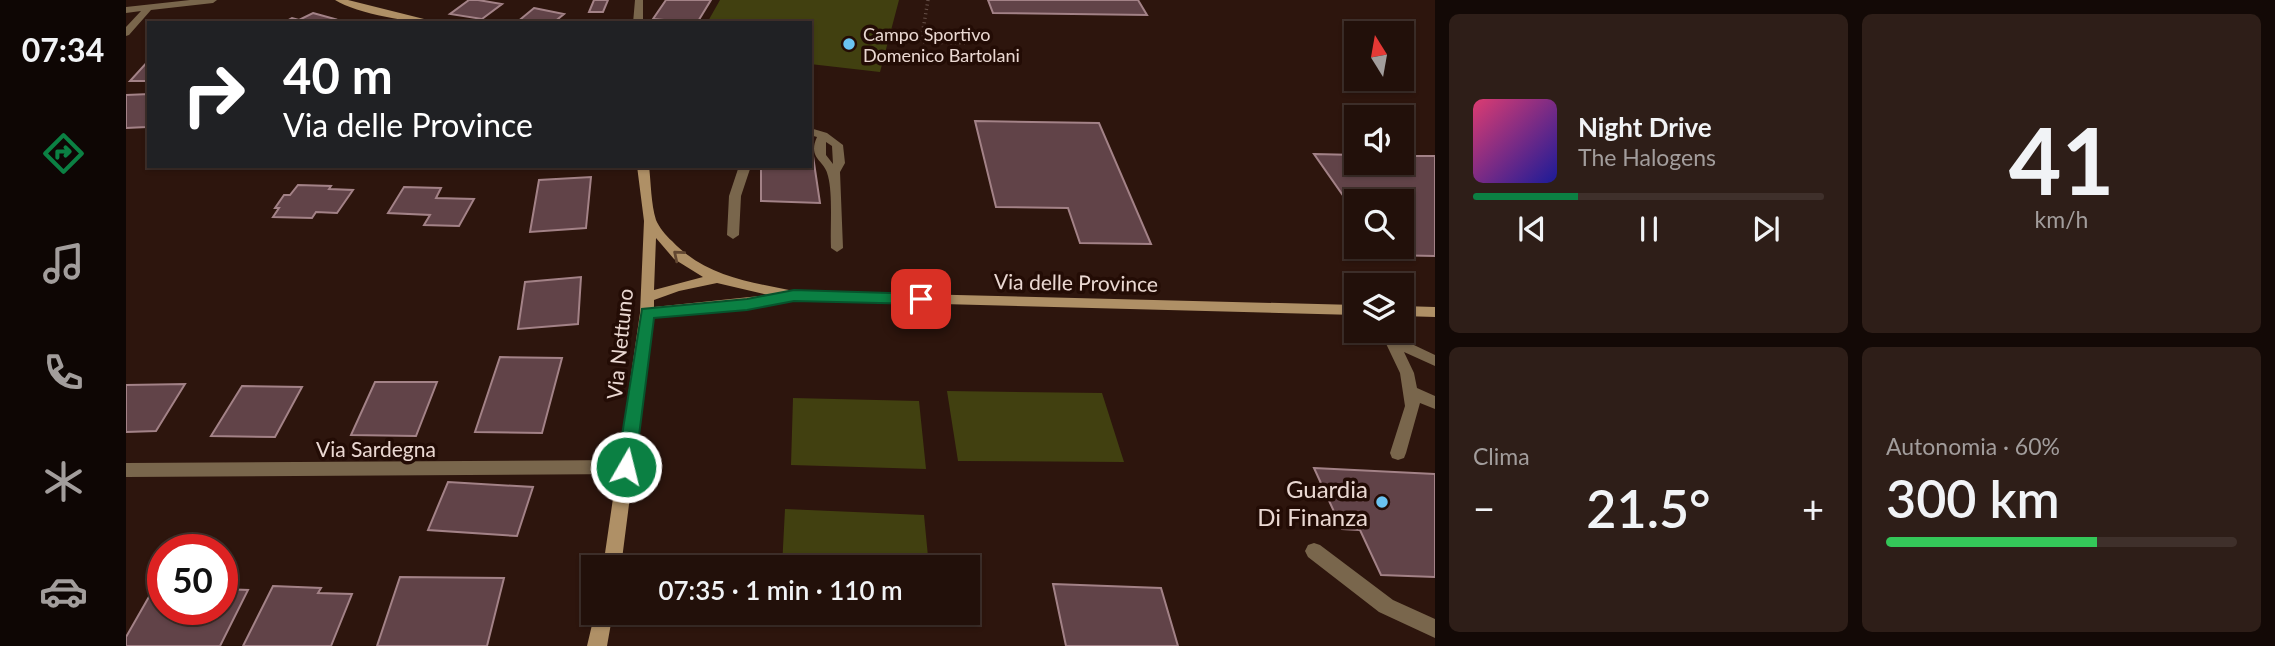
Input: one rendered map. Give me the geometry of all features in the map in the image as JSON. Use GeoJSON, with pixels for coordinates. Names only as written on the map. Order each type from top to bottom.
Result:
{"type":"FeatureCollection","features":[{"type":"Feature","properties":{"kind":"main road"},"geometry":{"type":"LineString","coordinates":[[339,0],[364,9],[426,21]]}},
{"type":"Feature","properties":{"kind":"main road","name":"Via Nettuno"},"geometry":{"type":"LineString","coordinates":[[614,555],[648,305],[650,221],[643,168]]}},
{"type":"Feature","properties":{"kind":"main road","name":"Via delle Province"},"geometry":{"type":"LineString","coordinates":[[650,221],[670,249],[691,267],[715,279],[794,296],[1344,310]]}},
{"type":"Feature","properties":{"kind":"main road","name":"Via delle Province"},"geometry":{"type":"LineString","coordinates":[[648,305],[677,287],[715,279]]}},
{"type":"Feature","properties":{"kind":"main road","name":"Via delle Province"},"geometry":{"type":"LineString","coordinates":[[648,305],[747,304],[794,296]]}},
{"type":"Feature","properties":{"kind":"main road"},"geometry":{"type":"LineString","coordinates":[[1414,312],[1435,312]]}},
{"type":"Feature","properties":{"kind":"main road"},"geometry":{"type":"LineString","coordinates":[[597,646],[601,625]]}},
{"type":"Feature","properties":{"kind":"street"},"geometry":{"type":"LineString","coordinates":[[126,9],[212,0]]}},
{"type":"Feature","properties":{"kind":"street"},"geometry":{"type":"LineString","coordinates":[[638,21],[639,0]]}},
{"type":"Feature","properties":{"kind":"street"},"geometry":{"type":"LineString","coordinates":[[126,33],[149,7]]}},
{"type":"Feature","properties":{"kind":"street"},"geometry":{"type":"LineString","coordinates":[[816,133],[823,163],[834,172]]}},
{"type":"Feature","properties":{"kind":"street"},"geometry":{"type":"LineString","coordinates":[[816,133],[837,145],[839,163],[834,172],[837,248]]}},
{"type":"Feature","properties":{"kind":"street"},"geometry":{"type":"LineString","coordinates":[[733,235],[735,196],[743,168]]}},
{"type":"Feature","properties":{"kind":"street"},"geometry":{"type":"LineString","coordinates":[[1393,343],[1407,373],[1413,406],[1398,453]]}},
{"type":"Feature","properties":{"kind":"street"},"geometry":{"type":"LineString","coordinates":[[1403,343],[1435,361]]}},
{"type":"Feature","properties":{"kind":"street"},"geometry":{"type":"LineString","coordinates":[[1410,391],[1435,403]]}},
{"type":"Feature","properties":{"kind":"street","name":"Via Sardegna"},"geometry":{"type":"LineString","coordinates":[[126,470],[626,467]]}},
{"type":"Feature","properties":{"kind":"street"},"geometry":{"type":"LineString","coordinates":[[1314,551],[1386,606],[1435,629]]}},
{"type":"Feature","properties":{"kind":"path"},"geometry":{"type":"LineString","coordinates":[[928,0],[921,30],[922,42],[967,43]]}},
{"type":"Feature","properties":{"kind":"shaded area","name":"Campo Sportivo Domenico Bartolani"},"geometry":{"type":"Polygon","coordinates":[[[720,0],[899,0],[880,72],[812,64],[812,21],[708,21],[720,0]]]}},
{"type":"Feature","properties":{"kind":"shaded area"},"geometry":{"type":"Polygon","coordinates":[[[947,391],[1102,393],[1124,462],[958,461],[947,391]]]}},
{"type":"Feature","properties":{"kind":"shaded area"},"geometry":{"type":"Polygon","coordinates":[[[793,398],[919,401],[926,469],[791,465],[793,398]]]}},
{"type":"Feature","properties":{"kind":"shaded area"},"geometry":{"type":"Polygon","coordinates":[[[785,509],[924,515],[928,555],[783,555],[785,509]]]}},
{"type":"Feature","properties":{"kind":"building"},"geometry":{"type":"Polygon","coordinates":[[[469,0],[502,4],[482,19],[450,14],[469,0]]]}},
{"type":"Feature","properties":{"kind":"building"},"geometry":{"type":"Polygon","coordinates":[[[594,0],[608,0],[603,12],[589,12],[594,0]]]}},
{"type":"Feature","properties":{"kind":"building"},"geometry":{"type":"Polygon","coordinates":[[[666,0],[711,0],[698,21],[653,19],[666,0]]]}},
{"type":"Feature","properties":{"kind":"building"},"geometry":{"type":"Polygon","coordinates":[[[988,0],[1138,0],[1147,15],[993,13],[988,0]]]}},
{"type":"Feature","properties":{"kind":"building"},"geometry":{"type":"Polygon","coordinates":[[[534,8],[564,14],[555,21],[518,21],[534,8]]]}},
{"type":"Feature","properties":{"kind":"building"},"geometry":{"type":"Polygon","coordinates":[[[313,13],[335,19],[287,21],[292,18],[299,20],[313,13]]]}},
{"type":"Feature","properties":{"kind":"building"},"geometry":{"type":"Polygon","coordinates":[[[147,62],[147,81],[130,81],[147,62]]]}},
{"type":"Feature","properties":{"kind":"building"},"geometry":{"type":"Polygon","coordinates":[[[147,94],[147,127],[126,128],[126,95],[147,94]]]}},
{"type":"Feature","properties":{"kind":"building"},"geometry":{"type":"Polygon","coordinates":[[[975,121],[1099,123],[1151,244],[1080,243],[1068,208],[996,207],[975,121]]]}},
{"type":"Feature","properties":{"kind":"building"},"geometry":{"type":"Polygon","coordinates":[[[812,149],[820,203],[761,201],[761,168],[812,168],[812,149]]]}},
{"type":"Feature","properties":{"kind":"building"},"geometry":{"type":"Polygon","coordinates":[[[1314,154],[1344,155],[1344,175],[1414,175],[1414,156],[1435,156],[1435,256],[1414,256],[1414,189],[1344,189],[1344,197],[1314,154]]]}},
{"type":"Feature","properties":{"kind":"building"},"geometry":{"type":"Polygon","coordinates":[[[591,177],[586,228],[530,232],[539,180],[591,177]]]}},
{"type":"Feature","properties":{"kind":"building"},"geometry":{"type":"Polygon","coordinates":[[[298,185],[353,190],[337,213],[316,212],[312,218],[273,217],[279,208],[275,208],[284,195],[290,195],[298,185]]]}},
{"type":"Feature","properties":{"kind":"building"},"geometry":{"type":"Polygon","coordinates":[[[404,187],[441,188],[436,198],[474,199],[459,226],[424,225],[430,215],[388,213],[404,187]]]}},
{"type":"Feature","properties":{"kind":"building"},"geometry":{"type":"Polygon","coordinates":[[[581,277],[578,324],[518,329],[525,282],[581,277]]]}},
{"type":"Feature","properties":{"kind":"building"},"geometry":{"type":"Polygon","coordinates":[[[500,357],[562,358],[542,433],[475,432],[500,357]]]}},
{"type":"Feature","properties":{"kind":"building"},"geometry":{"type":"Polygon","coordinates":[[[375,382],[437,382],[416,436],[351,435],[375,382]]]}},
{"type":"Feature","properties":{"kind":"building"},"geometry":{"type":"Polygon","coordinates":[[[185,384],[156,431],[126,432],[126,385],[185,384]]]}},
{"type":"Feature","properties":{"kind":"building"},"geometry":{"type":"Polygon","coordinates":[[[242,386],[302,387],[275,437],[211,436],[242,386]]]}},
{"type":"Feature","properties":{"kind":"building","name":"Guardia Di Finanza"},"geometry":{"type":"Polygon","coordinates":[[[1314,468],[1435,474],[1435,577],[1381,575],[1360,530],[1342,529],[1314,468]]]}},
{"type":"Feature","properties":{"kind":"building"},"geometry":{"type":"Polygon","coordinates":[[[448,482],[533,487],[517,536],[428,530],[448,482]]]}},
{"type":"Feature","properties":{"kind":"building"},"geometry":{"type":"Polygon","coordinates":[[[400,577],[504,578],[487,646],[377,646],[400,577]]]}},
{"type":"Feature","properties":{"kind":"building"},"geometry":{"type":"Polygon","coordinates":[[[1053,584],[1161,588],[1178,646],[1066,646],[1053,584]]]}},
{"type":"Feature","properties":{"kind":"building"},"geometry":{"type":"Polygon","coordinates":[[[273,586],[321,588],[318,593],[352,594],[331,646],[243,646],[273,586]]]}},
{"type":"Feature","properties":{"kind":"building"},"geometry":{"type":"Polygon","coordinates":[[[238,590],[248,590],[238,610],[238,590]]]}},
{"type":"Feature","properties":{"kind":"building"},"geometry":{"type":"Polygon","coordinates":[[[147,600],[147,625],[230,625],[220,646],[126,646],[126,637],[147,600]]]}},
{"type":"Feature","properties":{"kind":"place","name":"Campo Sportivo Domenico Bartolani"},"geometry":{"type":"Point","coordinates":[849,44]}},
{"type":"Feature","properties":{"kind":"place","name":"Guardia Di Finanza"},"geometry":{"type":"Point","coordinates":[1382,502]}},
{"type":"Feature","properties":{"kind":"route"},"geometry":{"type":"LineString","coordinates":[[626,467],[647,313],[747,304],[794,296],[921,299]]}}]}
